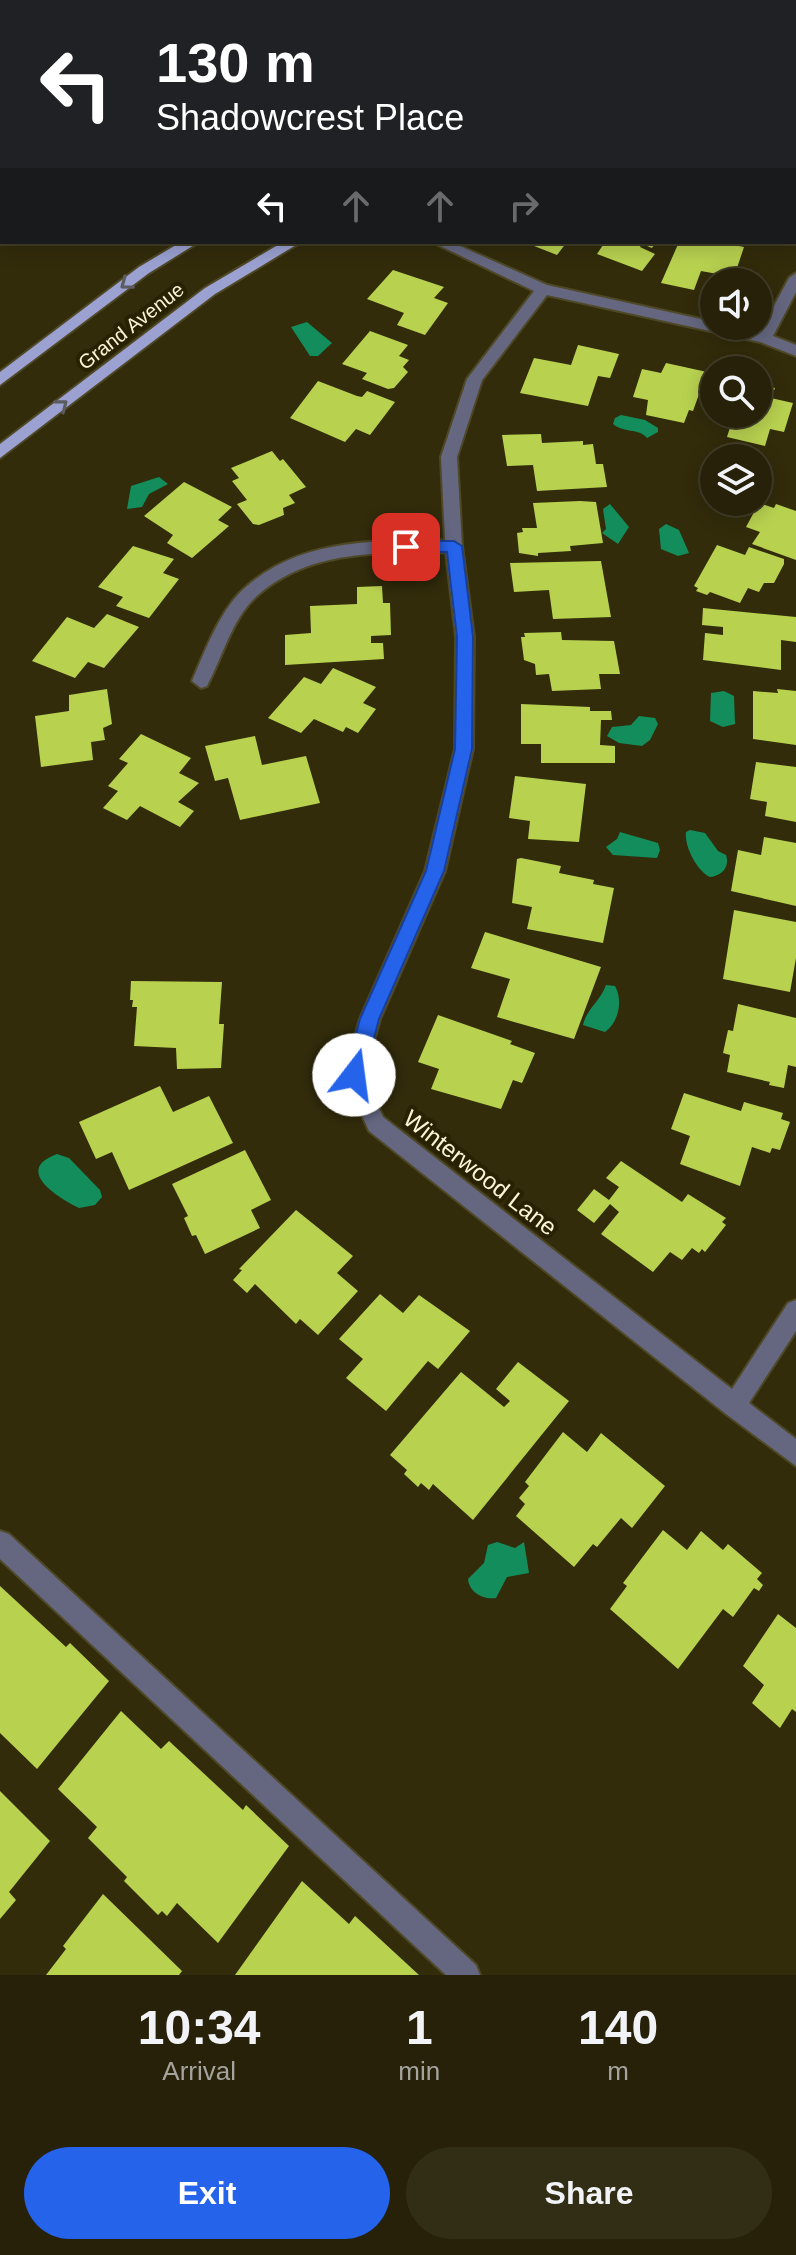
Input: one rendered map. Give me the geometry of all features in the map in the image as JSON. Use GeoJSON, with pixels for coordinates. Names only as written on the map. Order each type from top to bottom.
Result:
{"type":"FeatureCollection","features":[{"type":"Feature","properties":{"kind":"main road","name":"Grand Avenue"},"geometry":{"type":"LineString","coordinates":[[0,380],[144,270],[189,244]]}},
{"type":"Feature","properties":{"kind":"main road","name":"Grand Avenue"},"geometry":{"type":"LineString","coordinates":[[0,452],[210,291],[291,244]]}},
{"type":"Feature","properties":{"kind":"street"},"geometry":{"type":"LineString","coordinates":[[443,244],[543,289],[700,324]]}},
{"type":"Feature","properties":{"kind":"street"},"geometry":{"type":"LineString","coordinates":[[772,323],[796,278]]}},
{"type":"Feature","properties":{"kind":"street","name":"Winterwood Lane"},"geometry":{"type":"LineString","coordinates":[[543,289],[475,379],[449,457],[454,546],[465,637],[464,749],[435,871],[370,1019],[354,1075],[376,1124],[796,1454]]}},
{"type":"Feature","properties":{"kind":"street"},"geometry":{"type":"LineString","coordinates":[[769,340],[796,351]]}},
{"type":"Feature","properties":{"kind":"street"},"geometry":{"type":"LineString","coordinates":[[201,681],[223,631],[251,591],[296,562],[358,547],[454,546]]}},
{"type":"Feature","properties":{"kind":"street"},"geometry":{"type":"LineString","coordinates":[[734,1406],[796,1311]]}},
{"type":"Feature","properties":{"kind":"street"},"geometry":{"type":"LineString","coordinates":[[0,1543],[466,1975]]}},
{"type":"Feature","properties":{"kind":"shaded area"},"geometry":{"type":"Polygon","coordinates":[[[307,322],[332,343],[318,356],[310,356],[291,327],[307,322]]]}},
{"type":"Feature","properties":{"kind":"shaded area"},"geometry":{"type":"Polygon","coordinates":[[[621,415],[645,420],[658,428],[658,432],[647,438],[640,433],[621,429],[613,424],[615,418],[621,415]]]}},
{"type":"Feature","properties":{"kind":"shaded area"},"geometry":{"type":"Polygon","coordinates":[[[159,477],[168,484],[149,494],[142,507],[127,509],[131,486],[159,477]]]}},
{"type":"Feature","properties":{"kind":"shaded area"},"geometry":{"type":"Polygon","coordinates":[[[610,504],[629,527],[618,544],[602,533],[606,529],[603,509],[610,504]]]}},
{"type":"Feature","properties":{"kind":"shaded area"},"geometry":{"type":"Polygon","coordinates":[[[666,524],[679,530],[689,553],[678,556],[661,549],[659,529],[666,524]]]}},
{"type":"Feature","properties":{"kind":"shaded area"},"geometry":{"type":"Polygon","coordinates":[[[724,691],[734,696],[735,724],[723,727],[710,721],[711,693],[724,691]]]}},
{"type":"Feature","properties":{"kind":"shaded area"},"geometry":{"type":"Polygon","coordinates":[[[639,716],[655,718],[658,724],[650,740],[642,746],[619,743],[607,736],[612,727],[631,725],[639,716]]]}},
{"type":"Feature","properties":{"kind":"shaded area"},"geometry":{"type":"Polygon","coordinates":[[[620,832],[658,843],[660,850],[657,858],[613,855],[606,847],[617,839],[620,832]]]}},
{"type":"Feature","properties":{"kind":"shaded area"},"geometry":{"type":"Polygon","coordinates":[[[686,832],[705,833],[718,851],[726,855],[726,867],[721,873],[710,877],[696,864],[687,844],[686,832]]]}},
{"type":"Feature","properties":{"kind":"shaded area"},"geometry":{"type":"Polygon","coordinates":[[[606,985],[615,986],[619,1004],[614,1023],[605,1032],[583,1025],[606,985]]]}},
{"type":"Feature","properties":{"kind":"shaded area"},"geometry":{"type":"Polygon","coordinates":[[[57,1154],[69,1158],[100,1190],[102,1197],[95,1205],[79,1208],[51,1191],[44,1183],[39,1168],[44,1161],[57,1154]]]}},
{"type":"Feature","properties":{"kind":"shaded area"},"geometry":{"type":"Polygon","coordinates":[[[497,1542],[515,1548],[524,1542],[529,1573],[507,1577],[496,1598],[486,1598],[474,1591],[468,1579],[484,1563],[488,1545],[497,1542]]]}},
{"type":"Feature","properties":{"kind":"building"},"geometry":{"type":"Polygon","coordinates":[[[529,244],[565,244],[557,255],[529,244]]]}},
{"type":"Feature","properties":{"kind":"building"},"geometry":{"type":"Polygon","coordinates":[[[601,244],[642,244],[640,247],[655,254],[642,271],[597,254],[603,245],[601,244]]]}},
{"type":"Feature","properties":{"kind":"building"},"geometry":{"type":"Polygon","coordinates":[[[678,244],[744,247],[737,268],[700,268],[694,290],[661,283],[678,244]]]}},
{"type":"Feature","properties":{"kind":"building"},"geometry":{"type":"Polygon","coordinates":[[[393,270],[444,287],[434,298],[448,303],[425,335],[397,325],[404,313],[367,299],[393,270]]]}},
{"type":"Feature","properties":{"kind":"building"},"geometry":{"type":"Polygon","coordinates":[[[370,331],[408,345],[399,356],[409,360],[403,367],[408,372],[394,388],[388,389],[362,379],[367,373],[342,364],[370,331]]]}},
{"type":"Feature","properties":{"kind":"building"},"geometry":{"type":"Polygon","coordinates":[[[578,345],[619,354],[610,378],[598,376],[588,406],[520,393],[534,358],[571,365],[578,345]]]}},
{"type":"Feature","properties":{"kind":"building"},"geometry":{"type":"Polygon","coordinates":[[[666,363],[700,370],[700,392],[693,411],[689,410],[684,423],[646,415],[648,400],[633,397],[642,369],[661,373],[666,363]]]}},
{"type":"Feature","properties":{"kind":"building"},"geometry":{"type":"Polygon","coordinates":[[[318,381],[357,396],[362,397],[367,391],[395,402],[370,435],[356,429],[345,442],[290,418],[318,381]]]}},
{"type":"Feature","properties":{"kind":"building"},"geometry":{"type":"Polygon","coordinates":[[[772,398],[793,403],[784,432],[770,429],[766,444],[727,437],[730,428],[772,428],[772,398]]]}},
{"type":"Feature","properties":{"kind":"building"},"geometry":{"type":"Polygon","coordinates":[[[541,434],[542,443],[583,441],[583,445],[593,444],[596,464],[603,464],[607,487],[537,491],[533,465],[507,466],[502,435],[541,434]]]}},
{"type":"Feature","properties":{"kind":"building"},"geometry":{"type":"Polygon","coordinates":[[[272,451],[280,461],[283,459],[306,487],[289,495],[295,503],[283,508],[284,515],[259,525],[253,524],[237,504],[247,500],[232,481],[239,478],[231,468],[272,451]]]}},
{"type":"Feature","properties":{"kind":"building"},"geometry":{"type":"Polygon","coordinates":[[[184,482],[232,507],[218,520],[229,526],[192,558],[167,543],[173,535],[144,516],[184,482]]]}},
{"type":"Feature","properties":{"kind":"building"},"geometry":{"type":"Polygon","coordinates":[[[596,502],[603,543],[570,546],[571,551],[538,553],[538,556],[519,553],[517,533],[523,532],[522,528],[537,528],[533,503],[596,502]]]}},
{"type":"Feature","properties":{"kind":"building"},"geometry":{"type":"Polygon","coordinates":[[[776,504],[796,511],[796,560],[752,544],[760,532],[746,527],[752,516],[772,516],[772,507],[776,504]]]}},
{"type":"Feature","properties":{"kind":"building"},"geometry":{"type":"Polygon","coordinates":[[[717,545],[745,555],[749,547],[784,559],[784,564],[774,583],[764,583],[759,592],[748,588],[740,603],[710,592],[707,595],[696,591],[698,588],[694,586],[717,545]]]}},
{"type":"Feature","properties":{"kind":"building"},"geometry":{"type":"Polygon","coordinates":[[[133,546],[174,559],[163,573],[179,579],[149,618],[116,606],[123,597],[98,587],[133,546]]]}},
{"type":"Feature","properties":{"kind":"building"},"geometry":{"type":"Polygon","coordinates":[[[601,561],[611,617],[553,619],[549,590],[514,592],[510,563],[601,561]]]}},
{"type":"Feature","properties":{"kind":"building"},"geometry":{"type":"Polygon","coordinates":[[[382,586],[383,603],[390,603],[391,635],[371,636],[371,643],[383,643],[384,659],[285,665],[285,635],[311,633],[310,606],[357,604],[357,587],[382,586]]]}},
{"type":"Feature","properties":{"kind":"building"},"geometry":{"type":"Polygon","coordinates":[[[703,608],[796,617],[796,642],[781,640],[781,670],[703,660],[705,633],[723,635],[723,627],[702,625],[703,608]]]}},
{"type":"Feature","properties":{"kind":"building"},"geometry":{"type":"Polygon","coordinates":[[[107,614],[139,627],[104,668],[88,662],[75,678],[32,661],[67,617],[94,628],[107,614]]]}},
{"type":"Feature","properties":{"kind":"building"},"geometry":{"type":"Polygon","coordinates":[[[561,632],[562,640],[614,641],[620,674],[599,674],[601,689],[552,691],[549,674],[536,675],[535,664],[524,660],[521,637],[525,637],[524,633],[561,632]]]}},
{"type":"Feature","properties":{"kind":"building"},"geometry":{"type":"Polygon","coordinates":[[[333,668],[376,687],[363,703],[376,709],[358,733],[346,727],[343,732],[314,719],[301,733],[268,718],[304,677],[321,684],[333,668]]]}},
{"type":"Feature","properties":{"kind":"building"},"geometry":{"type":"Polygon","coordinates":[[[107,689],[112,724],[103,728],[105,740],[91,742],[93,760],[41,767],[35,716],[69,711],[69,695],[107,689]]]}},
{"type":"Feature","properties":{"kind":"building"},"geometry":{"type":"Polygon","coordinates":[[[777,689],[796,691],[796,745],[753,739],[753,691],[778,693],[777,689]]]}},
{"type":"Feature","properties":{"kind":"building"},"geometry":{"type":"Polygon","coordinates":[[[521,704],[611,711],[612,720],[601,720],[600,745],[615,746],[615,763],[541,763],[541,744],[521,744],[521,704]]]}},
{"type":"Feature","properties":{"kind":"building"},"geometry":{"type":"Polygon","coordinates":[[[141,734],[191,758],[179,773],[199,783],[178,802],[194,811],[180,827],[140,806],[127,820],[103,808],[118,791],[108,786],[128,763],[119,759],[141,734]]]}},
{"type":"Feature","properties":{"kind":"building"},"geometry":{"type":"Polygon","coordinates":[[[255,736],[262,765],[306,756],[320,803],[240,820],[228,778],[215,781],[205,746],[255,736]]]}},
{"type":"Feature","properties":{"kind":"building"},"geometry":{"type":"Polygon","coordinates":[[[756,762],[796,767],[796,822],[765,816],[767,802],[750,799],[756,762]]]}},
{"type":"Feature","properties":{"kind":"building"},"geometry":{"type":"Polygon","coordinates":[[[515,776],[586,784],[579,842],[528,839],[530,821],[509,818],[515,776]]]}},
{"type":"Feature","properties":{"kind":"building"},"geometry":{"type":"Polygon","coordinates":[[[764,837],[796,843],[796,906],[731,891],[738,850],[761,855],[764,837]]]}},
{"type":"Feature","properties":{"kind":"building"},"geometry":{"type":"Polygon","coordinates":[[[517,859],[561,866],[559,873],[594,880],[593,884],[614,888],[603,943],[527,929],[532,907],[512,903],[517,859]]]}},
{"type":"Feature","properties":{"kind":"building"},"geometry":{"type":"Polygon","coordinates":[[[734,910],[796,922],[796,958],[790,992],[723,979],[734,910]]]}},
{"type":"Feature","properties":{"kind":"building"},"geometry":{"type":"Polygon","coordinates":[[[485,932],[601,967],[574,1039],[497,1017],[510,979],[471,968],[485,932]]]}},
{"type":"Feature","properties":{"kind":"building"},"geometry":{"type":"Polygon","coordinates":[[[131,981],[222,982],[219,1024],[224,1024],[221,1068],[177,1069],[176,1048],[134,1046],[137,1007],[132,1007],[133,1000],[130,1000],[131,981]]]}},
{"type":"Feature","properties":{"kind":"building"},"geometry":{"type":"Polygon","coordinates":[[[738,1004],[796,1018],[796,1067],[788,1065],[784,1088],[727,1072],[730,1055],[723,1053],[728,1030],[733,1031],[738,1004]]]}},
{"type":"Feature","properties":{"kind":"building"},"geometry":{"type":"Polygon","coordinates":[[[438,1015],[512,1041],[510,1044],[535,1053],[522,1083],[513,1080],[501,1109],[431,1089],[439,1069],[418,1062],[438,1015]]]}},
{"type":"Feature","properties":{"kind":"building"},"geometry":{"type":"Polygon","coordinates":[[[160,1086],[173,1112],[209,1096],[233,1143],[129,1190],[112,1152],[96,1159],[79,1122],[160,1086]]]}},
{"type":"Feature","properties":{"kind":"building"},"geometry":{"type":"Polygon","coordinates":[[[684,1093],[741,1111],[744,1102],[783,1113],[781,1119],[790,1122],[780,1150],[772,1148],[770,1153],[752,1147],[740,1186],[680,1164],[690,1136],[671,1129],[684,1093]]]}},
{"type":"Feature","properties":{"kind":"building"},"geometry":{"type":"Polygon","coordinates":[[[245,1150],[271,1200],[251,1210],[260,1228],[205,1254],[196,1235],[192,1236],[184,1218],[188,1216],[172,1184],[245,1150]]]}},
{"type":"Feature","properties":{"kind":"building"},"geometry":{"type":"Polygon","coordinates":[[[621,1161],[682,1202],[688,1194],[726,1218],[722,1222],[726,1225],[705,1252],[702,1249],[699,1253],[692,1248],[682,1260],[670,1252],[653,1272],[601,1234],[619,1212],[610,1204],[594,1223],[577,1210],[594,1189],[609,1200],[619,1187],[606,1178],[621,1161]]]}},
{"type":"Feature","properties":{"kind":"building"},"geometry":{"type":"Polygon","coordinates":[[[296,1210],[353,1256],[337,1273],[358,1291],[318,1335],[300,1319],[296,1324],[255,1284],[247,1293],[233,1280],[242,1270],[239,1269],[296,1210]]]}},
{"type":"Feature","properties":{"kind":"building"},"geometry":{"type":"Polygon","coordinates":[[[380,1294],[403,1313],[419,1295],[470,1331],[438,1369],[428,1361],[386,1411],[346,1378],[363,1359],[339,1339],[380,1294]]]}},
{"type":"Feature","properties":{"kind":"building"},"geometry":{"type":"Polygon","coordinates":[[[518,1362],[569,1401],[473,1520],[433,1484],[429,1490],[421,1483],[418,1487],[404,1474],[407,1470],[390,1455],[461,1372],[504,1407],[510,1401],[496,1389],[518,1362]]]}},
{"type":"Feature","properties":{"kind":"building"},"geometry":{"type":"Polygon","coordinates":[[[563,1432],[587,1452],[601,1433],[665,1486],[632,1528],[621,1518],[597,1547],[593,1544],[574,1567],[516,1516],[525,1504],[519,1498],[529,1486],[525,1482],[563,1432]]]}},
{"type":"Feature","properties":{"kind":"building"},"geometry":{"type":"Polygon","coordinates":[[[663,1530],[687,1550],[701,1531],[723,1550],[728,1544],[762,1573],[757,1579],[763,1585],[759,1591],[754,1588],[733,1617],[723,1609],[678,1669],[610,1609],[627,1586],[623,1583],[663,1530]]]}},
{"type":"Feature","properties":{"kind":"building"},"geometry":{"type":"Polygon","coordinates":[[[0,1586],[66,1647],[70,1643],[109,1681],[37,1769],[0,1733],[0,1586]]]}},
{"type":"Feature","properties":{"kind":"building"},"geometry":{"type":"Polygon","coordinates":[[[778,1614],[796,1628],[796,1712],[792,1709],[780,1728],[752,1703],[764,1685],[743,1666],[778,1614]]]}},
{"type":"Feature","properties":{"kind":"building"},"geometry":{"type":"Polygon","coordinates":[[[121,1711],[161,1749],[169,1741],[243,1810],[246,1805],[289,1846],[218,1943],[177,1903],[167,1916],[162,1911],[158,1915],[124,1881],[127,1877],[88,1838],[97,1827],[58,1789],[121,1711]]]}},
{"type":"Feature","properties":{"kind":"building"},"geometry":{"type":"Polygon","coordinates":[[[0,1791],[50,1841],[9,1892],[16,1900],[0,1919],[0,1791]]]}},
{"type":"Feature","properties":{"kind":"building"},"geometry":{"type":"Polygon","coordinates":[[[302,1881],[349,1924],[355,1916],[419,1975],[235,1975],[302,1881]]]}},
{"type":"Feature","properties":{"kind":"building"},"geometry":{"type":"Polygon","coordinates":[[[103,1894],[182,1971],[179,1975],[46,1975],[66,1949],[63,1946],[103,1894]]]}},
{"type":"Feature","properties":{"kind":"route"},"geometry":{"type":"LineString","coordinates":[[354,1075],[370,1019],[435,871],[464,749],[465,637],[454,546],[406,547]]}}]}
